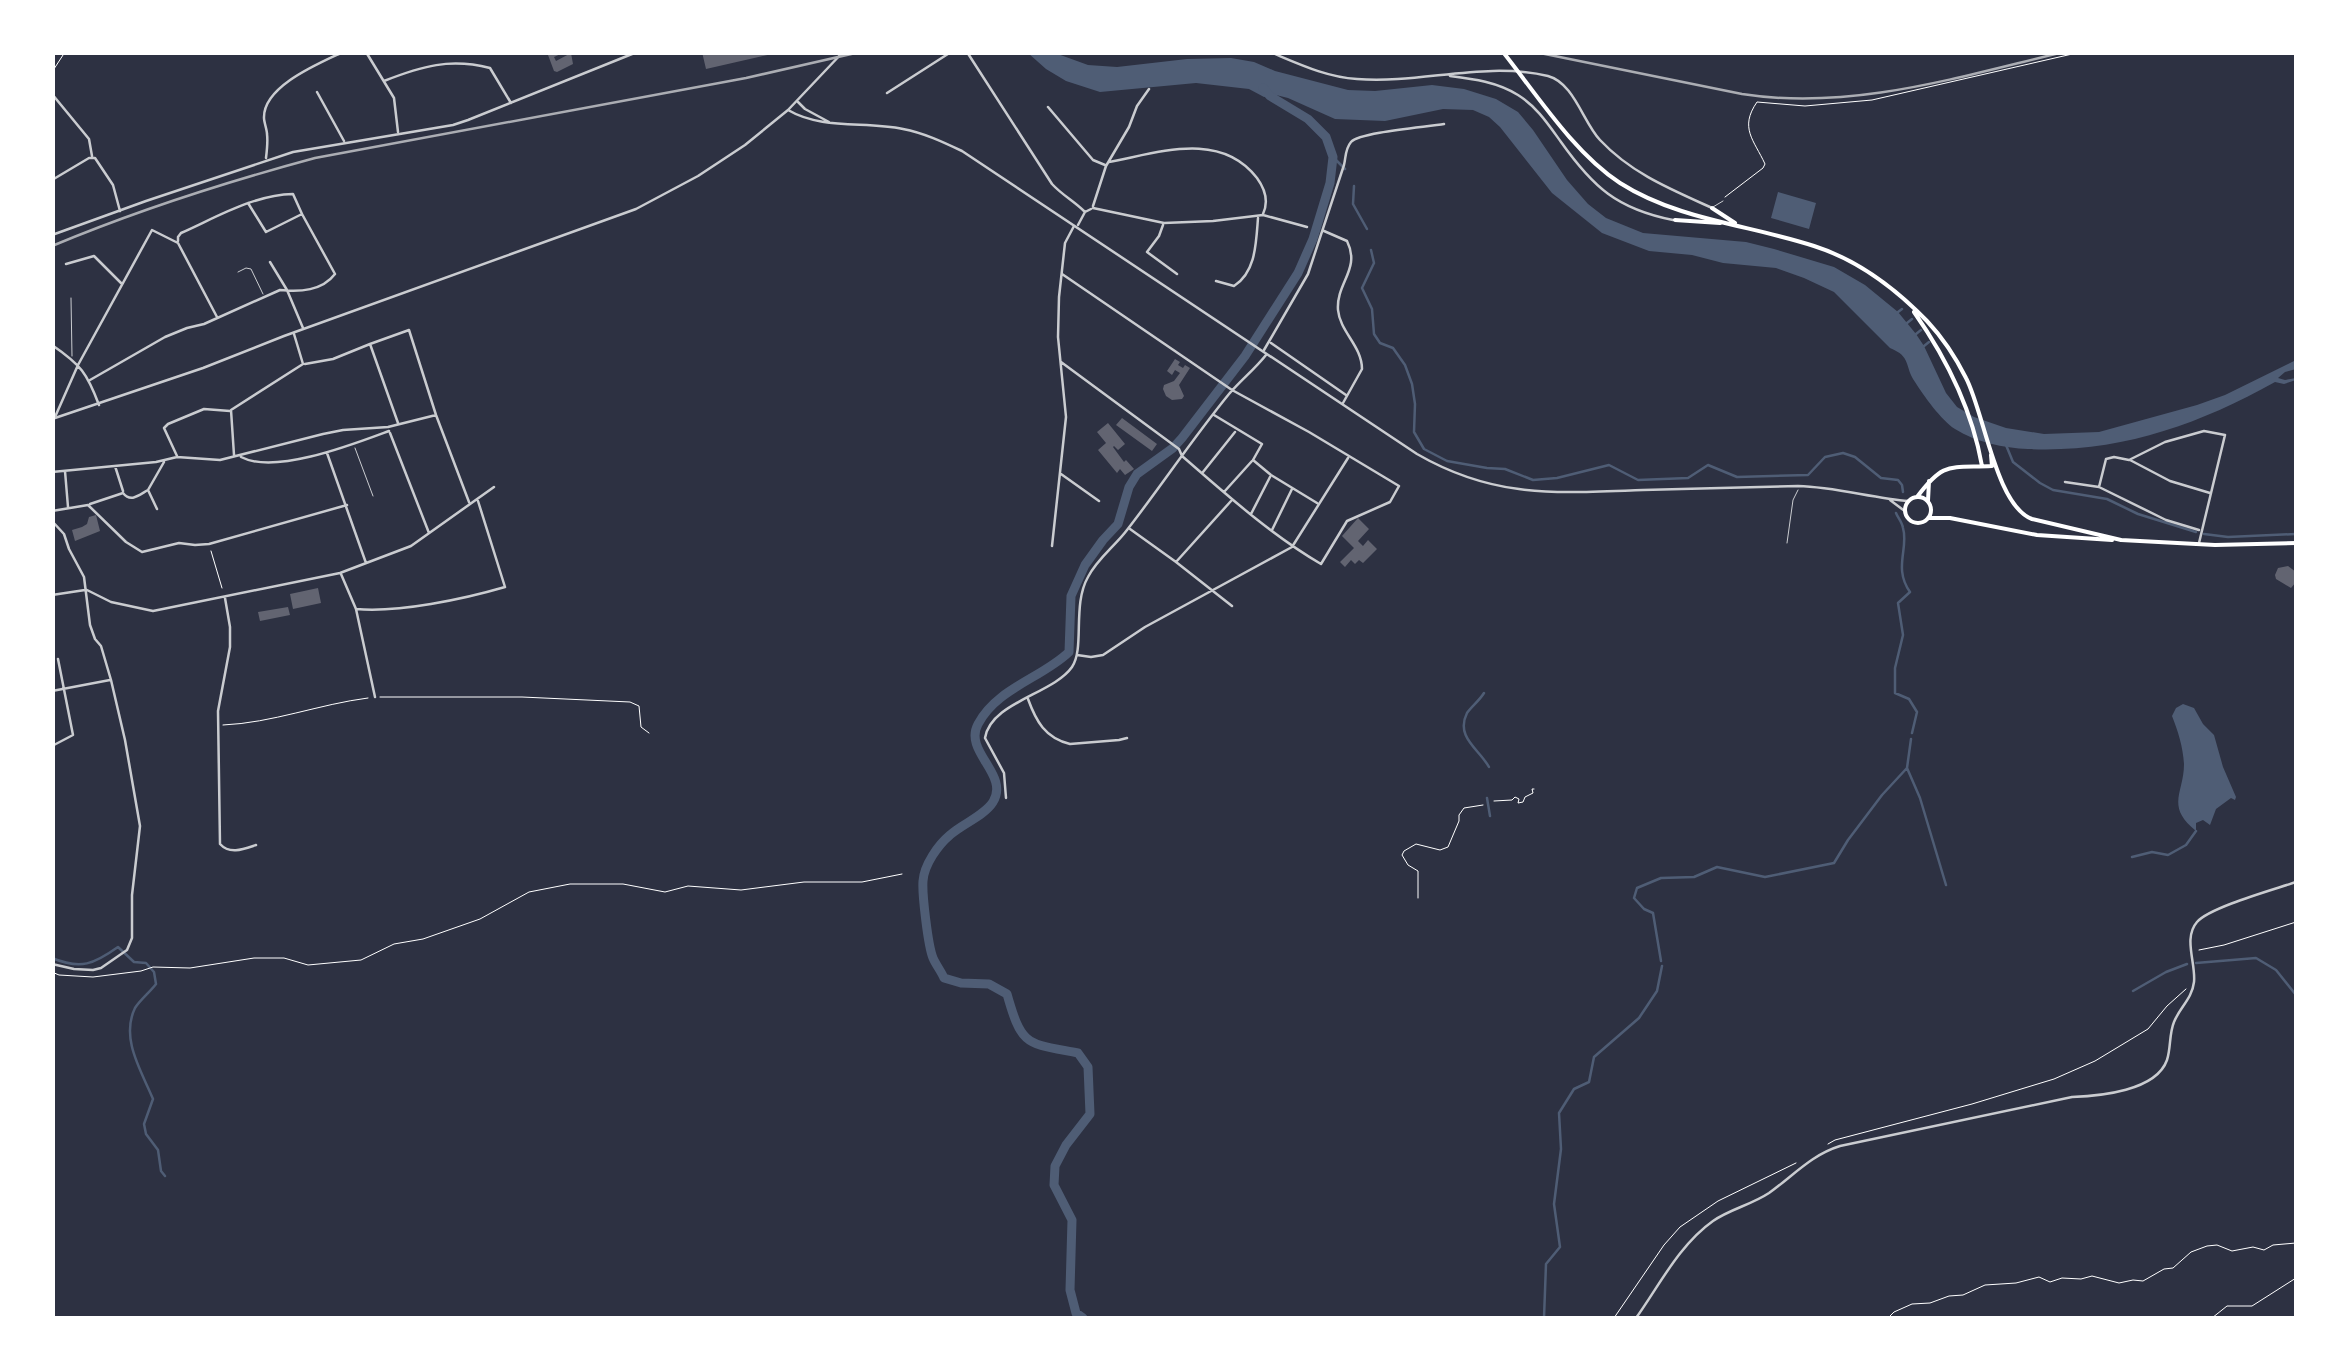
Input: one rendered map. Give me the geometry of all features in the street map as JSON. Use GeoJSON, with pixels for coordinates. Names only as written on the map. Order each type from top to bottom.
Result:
{"type":"FeatureCollection","features":[{"type":"Feature","properties":{"kind":"main road"},"geometry":{"type":"LineString","coordinates":[[1503,52],[1578,144],[1618,182],[1668,207],[1814,246],[1866,270],[1929,323],[1949,350],[1966,378],[2004,489],[2016,508],[2025,517],[2121,540]]}},
{"type":"Feature","properties":{"kind":"main road"},"geometry":{"type":"LineString","coordinates":[[1712,208],[1739,226]]}},
{"type":"Feature","properties":{"kind":"main road"},"geometry":{"type":"LineString","coordinates":[[1676,220],[1730,224]]}},
{"type":"Feature","properties":{"kind":"main road"},"geometry":{"type":"LineString","coordinates":[[1908,304],[1940,349],[1966,406],[1982,466]]}},
{"type":"Feature","properties":{"kind":"main road"},"geometry":{"type":"LineString","coordinates":[[1964,467],[1976,458],[1978,444]]}},
{"type":"Feature","properties":{"kind":"main road"},"geometry":{"type":"LineString","coordinates":[[1990,446],[1992,466],[1946,468],[1909,501],[1908,517],[1915,522],[1950,518],[2037,535],[2199,544],[2296,543]]}},
{"type":"Feature","properties":{"kind":"main road"},"geometry":{"type":"LineString","coordinates":[[1928,518],[1929,480]]}},
{"type":"Feature","properties":{"kind":"main road"},"geometry":{"type":"LineString","coordinates":[[1917,497],[1950,518]]}},
{"type":"Feature","properties":{"kind":"street"},"geometry":{"type":"LineString","coordinates":[[266,159],[264,111],[272,99],[301,72],[343,52]]}},
{"type":"Feature","properties":{"kind":"street"},"geometry":{"type":"LineString","coordinates":[[366,52],[394,98],[398,134]]}},
{"type":"Feature","properties":{"kind":"street"},"geometry":{"type":"LineString","coordinates":[[52,236],[266,159],[313,147],[453,125],[637,52]]}},
{"type":"Feature","properties":{"kind":"street"},"geometry":{"type":"LineString","coordinates":[[178,243],[152,230],[78,366],[54,419],[636,208],[725,159],[788,110],[842,52]]}},
{"type":"Feature","properties":{"kind":"street"},"geometry":{"type":"LineString","coordinates":[[887,94],[951,52]]}},
{"type":"Feature","properties":{"kind":"street"},"geometry":{"type":"LineString","coordinates":[[967,52],[1052,184],[1085,212]]}},
{"type":"Feature","properties":{"kind":"street"},"geometry":{"type":"LineString","coordinates":[[1270,52],[1325,75],[1352,79],[1473,70],[1505,70],[1555,79],[1599,139],[1625,163],[1652,181],[1712,208]]}},
{"type":"Feature","properties":{"kind":"street"},"geometry":{"type":"LineString","coordinates":[[384,80],[443,62],[478,65],[490,68],[512,104]]}},
{"type":"Feature","properties":{"kind":"street"},"geometry":{"type":"LineString","coordinates":[[1444,74],[1487,82],[1517,94],[1544,118],[1600,189],[1629,207],[1676,220]]}},
{"type":"Feature","properties":{"kind":"street"},"geometry":{"type":"LineString","coordinates":[[1093,208],[1107,164],[1149,89]]}},
{"type":"Feature","properties":{"kind":"street"},"geometry":{"type":"LineString","coordinates":[[317,92],[345,142]]}},
{"type":"Feature","properties":{"kind":"street"},"geometry":{"type":"LineString","coordinates":[[52,94],[89,139],[92,157],[113,185],[120,211]]}},
{"type":"Feature","properties":{"kind":"street"},"geometry":{"type":"LineString","coordinates":[[796,101],[830,122]]}},
{"type":"Feature","properties":{"kind":"street"},"geometry":{"type":"LineString","coordinates":[[1048,107],[1093,160],[1107,164],[1175,148],[1220,152],[1248,168],[1261,184],[1267,204],[1260,216],[1255,252],[1239,284],[1216,280]]}},
{"type":"Feature","properties":{"kind":"street"},"geometry":{"type":"LineString","coordinates":[[788,110],[809,120],[902,128],[962,152],[1444,470],[1500,488],[1550,493],[1798,486],[1838,488],[1909,501]]}},
{"type":"Feature","properties":{"kind":"street"},"geometry":{"type":"LineString","coordinates":[[1006,798],[1004,773],[988,746],[988,726],[1066,673],[1074,662],[1084,586],[1100,559],[1129,528],[1264,352],[1308,274],[1347,149],[1358,137],[1444,124]]}},
{"type":"Feature","properties":{"kind":"street"},"geometry":{"type":"LineString","coordinates":[[52,180],[92,157]]}},
{"type":"Feature","properties":{"kind":"street"},"geometry":{"type":"LineString","coordinates":[[90,380],[166,337],[217,318],[264,296],[313,288],[331,280],[336,274],[293,194],[248,203],[178,237],[217,318]]}},
{"type":"Feature","properties":{"kind":"street"},"geometry":{"type":"LineString","coordinates":[[248,203],[266,232],[302,214]]}},
{"type":"Feature","properties":{"kind":"street"},"geometry":{"type":"LineString","coordinates":[[1052,546],[1066,408],[1058,318],[1065,243],[1085,212],[1093,208],[1164,223],[1260,216],[1307,227]]}},
{"type":"Feature","properties":{"kind":"street"},"geometry":{"type":"LineString","coordinates":[[1164,223],[1147,252],[1177,274]]}},
{"type":"Feature","properties":{"kind":"street"},"geometry":{"type":"LineString","coordinates":[[1324,230],[1347,241],[1353,258],[1338,313],[1362,365],[1342,404]]}},
{"type":"Feature","properties":{"kind":"street"},"geometry":{"type":"LineString","coordinates":[[66,264],[94,256],[123,284]]}},
{"type":"Feature","properties":{"kind":"street"},"geometry":{"type":"LineString","coordinates":[[270,262],[303,329]]}},
{"type":"Feature","properties":{"kind":"street"},"geometry":{"type":"LineString","coordinates":[[1061,362],[1172,443],[1250,516],[1321,564],[1346,520],[1390,502],[1400,486],[1232,390],[1062,274]]}},
{"type":"Feature","properties":{"kind":"street"},"geometry":{"type":"LineString","coordinates":[[177,457],[164,428],[168,424],[204,409],[231,410],[304,364],[333,359],[408,330],[470,504]]}},
{"type":"Feature","properties":{"kind":"street"},"geometry":{"type":"LineString","coordinates":[[293,333],[304,364]]}},
{"type":"Feature","properties":{"kind":"street"},"geometry":{"type":"LineString","coordinates":[[1270,342],[1348,396]]}},
{"type":"Feature","properties":{"kind":"street"},"geometry":{"type":"LineString","coordinates":[[370,344],[398,425]]}},
{"type":"Feature","properties":{"kind":"street"},"geometry":{"type":"LineString","coordinates":[[52,345],[90,380],[100,404]]}},
{"type":"Feature","properties":{"kind":"street"},"geometry":{"type":"LineString","coordinates":[[231,410],[234,456]]}},
{"type":"Feature","properties":{"kind":"street"},"geometry":{"type":"LineString","coordinates":[[52,472],[177,457],[220,460],[234,456],[258,462],[326,453],[436,415]]}},
{"type":"Feature","properties":{"kind":"street"},"geometry":{"type":"LineString","coordinates":[[1213,415],[1262,444],[1224,493]]}},
{"type":"Feature","properties":{"kind":"street"},"geometry":{"type":"LineString","coordinates":[[240,457],[323,434],[389,429]]}},
{"type":"Feature","properties":{"kind":"street"},"geometry":{"type":"LineString","coordinates":[[389,429],[430,534]]}},
{"type":"Feature","properties":{"kind":"street"},"geometry":{"type":"LineString","coordinates":[[1202,474],[1236,430]]}},
{"type":"Feature","properties":{"kind":"street"},"geometry":{"type":"LineString","coordinates":[[2129,460],[2164,442],[2204,431],[2225,435],[2199,544]]}},
{"type":"Feature","properties":{"kind":"street"},"geometry":{"type":"LineString","coordinates":[[326,453],[367,564]]}},
{"type":"Feature","properties":{"kind":"street"},"geometry":{"type":"LineString","coordinates":[[1077,655],[1103,656],[1292,547],[1348,456]]}},
{"type":"Feature","properties":{"kind":"street"},"geometry":{"type":"LineString","coordinates":[[2099,487],[2106,460],[2114,458],[2129,460],[2170,481],[2211,493]]}},
{"type":"Feature","properties":{"kind":"street"},"geometry":{"type":"LineString","coordinates":[[115,465],[124,493],[132,499],[148,490],[165,460]]}},
{"type":"Feature","properties":{"kind":"street"},"geometry":{"type":"LineString","coordinates":[[1253,460],[1318,504]]}},
{"type":"Feature","properties":{"kind":"street"},"geometry":{"type":"LineString","coordinates":[[65,470],[68,509]]}},
{"type":"Feature","properties":{"kind":"street"},"geometry":{"type":"LineString","coordinates":[[1060,473],[1099,502]]}},
{"type":"Feature","properties":{"kind":"street"},"geometry":{"type":"LineString","coordinates":[[1250,516],[1272,475]]}},
{"type":"Feature","properties":{"kind":"street"},"geometry":{"type":"LineString","coordinates":[[2066,482],[2099,487],[2154,515],[2200,531]]}},
{"type":"Feature","properties":{"kind":"street"},"geometry":{"type":"LineString","coordinates":[[52,596],[87,590],[111,602],[154,611],[340,573],[411,546],[494,486]]}},
{"type":"Feature","properties":{"kind":"street"},"geometry":{"type":"LineString","coordinates":[[1272,531],[1292,489]]}},
{"type":"Feature","properties":{"kind":"street"},"geometry":{"type":"LineString","coordinates":[[148,490],[158,509]]}},
{"type":"Feature","properties":{"kind":"street"},"geometry":{"type":"LineString","coordinates":[[52,510],[88,505],[124,493]]}},
{"type":"Feature","properties":{"kind":"street"},"geometry":{"type":"LineString","coordinates":[[356,609],[408,607],[505,587],[478,500]]}},
{"type":"Feature","properties":{"kind":"street"},"geometry":{"type":"LineString","coordinates":[[1176,562],[1232,500]]}},
{"type":"Feature","properties":{"kind":"street"},"geometry":{"type":"LineString","coordinates":[[1889,500],[1906,512]]}},
{"type":"Feature","properties":{"kind":"street"},"geometry":{"type":"LineString","coordinates":[[88,505],[142,552],[179,542],[209,544],[348,506]]}},
{"type":"Feature","properties":{"kind":"street"},"geometry":{"type":"LineString","coordinates":[[52,521],[64,534],[84,577],[86,608],[101,646],[125,740],[140,826],[132,895],[132,938],[127,950],[100,968],[74,969],[52,964]]}},
{"type":"Feature","properties":{"kind":"street"},"geometry":{"type":"LineString","coordinates":[[1129,528],[1232,606]]}},
{"type":"Feature","properties":{"kind":"street"},"geometry":{"type":"LineString","coordinates":[[340,573],[356,609],[375,697]]}},
{"type":"Feature","properties":{"kind":"street"},"geometry":{"type":"LineString","coordinates":[[225,597],[230,647],[218,711],[220,844],[230,850],[256,845]]}},
{"type":"Feature","properties":{"kind":"street"},"geometry":{"type":"LineString","coordinates":[[52,746],[73,734],[58,659]]}},
{"type":"Feature","properties":{"kind":"street"},"geometry":{"type":"LineString","coordinates":[[52,691],[110,680]]}},
{"type":"Feature","properties":{"kind":"street"},"geometry":{"type":"LineString","coordinates":[[1028,698],[1043,730],[1056,740],[1070,744],[1127,738]]}},
{"type":"Feature","properties":{"kind":"street"},"geometry":{"type":"LineString","coordinates":[[1636,1318],[1667,1272],[1707,1226],[1764,1196],[1827,1150],[2072,1097],[2098,1096],[2148,1081],[2166,1064],[2173,1024],[2192,991],[2192,932],[2200,918],[2296,882]]}},
{"type":"Feature","properties":{"kind":"lane"},"geometry":{"type":"LineString","coordinates":[[1712,208],[1723,201]]}},
{"type":"Feature","properties":{"kind":"lane"},"geometry":{"type":"LineString","coordinates":[[238,272],[251,269],[264,296]]}},
{"type":"Feature","properties":{"kind":"lane"},"geometry":{"type":"LineString","coordinates":[[72,298],[72,360]]}},
{"type":"Feature","properties":{"kind":"lane"},"geometry":{"type":"LineString","coordinates":[[354,444],[373,496]]}},
{"type":"Feature","properties":{"kind":"lane"},"geometry":{"type":"LineString","coordinates":[[1788,542],[1798,486]]}},
{"type":"Feature","properties":{"kind":"path"},"geometry":{"type":"LineString","coordinates":[[52,72],[65,52]]}},
{"type":"Feature","properties":{"kind":"path"},"geometry":{"type":"LineString","coordinates":[[1723,201],[1765,164],[1749,134],[1748,120],[1757,102],[1818,106],[1872,100],[2081,52]]}},
{"type":"Feature","properties":{"kind":"path"},"geometry":{"type":"LineString","coordinates":[[209,544],[225,597]]}},
{"type":"Feature","properties":{"kind":"path"},"geometry":{"type":"LineString","coordinates":[[218,725],[375,697],[490,696],[630,702],[639,706],[641,727],[649,732]]}},
{"type":"Feature","properties":{"kind":"path"},"geometry":{"type":"LineString","coordinates":[[1494,801],[1515,797],[1523,802],[1534,789]]}},
{"type":"Feature","properties":{"kind":"path"},"geometry":{"type":"LineString","coordinates":[[1418,898],[1418,871],[1408,865],[1402,856],[1404,852],[1416,844],[1440,850],[1448,847],[1464,808],[1484,806]]}},
{"type":"Feature","properties":{"kind":"path"},"geometry":{"type":"LineString","coordinates":[[52,972],[93,976],[254,958],[292,958],[308,965],[361,960],[394,944],[480,919],[529,892],[570,884],[623,884],[665,892],[688,886],[741,890],[804,882],[862,882],[902,874]]}},
{"type":"Feature","properties":{"kind":"path"},"geometry":{"type":"LineString","coordinates":[[2191,952],[2296,922]]}},
{"type":"Feature","properties":{"kind":"path"},"geometry":{"type":"LineString","coordinates":[[1831,1142],[2054,1080],[2148,1029],[2188,985]]}},
{"type":"Feature","properties":{"kind":"path"},"geometry":{"type":"LineString","coordinates":[[1614,1318],[1664,1244],[1680,1228],[1718,1201],[1798,1162]]}},
{"type":"Feature","properties":{"kind":"path"},"geometry":{"type":"LineString","coordinates":[[1888,1318],[1912,1304],[1963,1295],[1985,1285],[2039,1277],[2050,1282],[2092,1276],[2143,1282],[2207,1246],[2232,1251],[2296,1244]]}},
{"type":"Feature","properties":{"kind":"path"},"geometry":{"type":"LineString","coordinates":[[2212,1318],[2227,1306],[2252,1306],[2296,1278]]}},
{"type":"Feature","properties":{"kind":"water"},"geometry":{"type":"Polygon","coordinates":[[[1028,53],[1055,53],[1088,65],[1117,67],[1231,58],[1348,90],[1432,85],[1496,99],[1518,112],[1567,180],[1606,218],[1643,233],[1746,242],[1774,249],[1834,267],[1865,285],[1898,312],[1916,334],[1957,407],[2006,428],[2044,434],[2099,432],[2225,395],[2296,360],[2296,369],[2278,378],[2296,380],[2275,382],[2186,424],[2125,441],[2061,449],[1990,443],[1963,434],[1944,420],[1915,382],[1902,355],[1890,348],[1834,292],[1776,268],[1649,251],[1602,233],[1552,193],[1500,127],[1473,110],[1443,109],[1385,121],[1335,119],[1288,98],[1264,97],[1249,89],[1196,83],[1100,92],[1066,81],[1028,53]]]}},
{"type":"Feature","properties":{"kind":"water"},"geometry":{"type":"Polygon","coordinates":[[[1778,192],[1816,203],[1809,229],[1771,218],[1778,192]]]}},
{"type":"Feature","properties":{"kind":"water"},"geometry":{"type":"Polygon","coordinates":[[[2183,704],[2194,708],[2214,735],[2236,797],[2216,809],[2210,825],[2203,820],[2196,823],[2196,831],[2181,814],[2178,799],[2184,764],[2172,716],[2183,704]]]}},
{"type":"Feature","properties":{"kind":"building"},"geometry":{"type":"Polygon","coordinates":[[[565,52],[554,57],[556,61],[571,53],[573,64],[554,71],[548,55],[565,52]]]}},
{"type":"Feature","properties":{"kind":"building"},"geometry":{"type":"Polygon","coordinates":[[[702,52],[772,52],[772,54],[706,69],[702,52]]]}},
{"type":"Feature","properties":{"kind":"building"},"geometry":{"type":"Polygon","coordinates":[[[1175,359],[1183,368],[1190,368],[1179,385],[1184,396],[1172,400],[1163,389],[1180,373],[1175,370],[1172,375],[1167,371],[1175,359]]]}},
{"type":"Feature","properties":{"kind":"building"},"geometry":{"type":"Polygon","coordinates":[[[1122,418],[1157,444],[1152,451],[1116,425],[1122,418]]]}},
{"type":"Feature","properties":{"kind":"building"},"geometry":{"type":"Polygon","coordinates":[[[1108,423],[1125,444],[1118,450],[1113,447],[1134,469],[1125,475],[1120,469],[1117,473],[1098,450],[1106,443],[1097,432],[1108,423]]]}},
{"type":"Feature","properties":{"kind":"building"},"geometry":{"type":"Polygon","coordinates":[[[96,515],[100,531],[75,541],[72,530],[96,515]]]}},
{"type":"Feature","properties":{"kind":"building"},"geometry":{"type":"Polygon","coordinates":[[[1358,518],[1369,529],[1358,541],[1363,546],[1368,540],[1377,549],[1363,563],[1351,560],[1345,567],[1340,562],[1354,548],[1342,536],[1358,518]]]}},
{"type":"Feature","properties":{"kind":"building"},"geometry":{"type":"Polygon","coordinates":[[[2288,566],[2296,572],[2291,588],[2275,575],[2278,568],[2288,566]]]}},
{"type":"Feature","properties":{"kind":"building"},"geometry":{"type":"Polygon","coordinates":[[[318,588],[321,603],[293,609],[290,594],[318,588]]]}},
{"type":"Feature","properties":{"kind":"building"},"geometry":{"type":"Polygon","coordinates":[[[288,607],[290,615],[260,621],[258,612],[288,607]]]}},
{"type":"Feature","properties":{"kind":"waterway"},"geometry":{"type":"LineString","coordinates":[[1083,1318],[1076,1313],[1070,1290],[1072,1220],[1054,1185],[1055,1166],[1090,1114],[1088,1067],[1078,1053],[1029,1040],[1017,1024],[1007,994],[989,984],[944,978],[931,952],[923,881],[941,844],[989,807],[997,792],[992,772],[976,744],[978,724],[996,701],[1069,652],[1071,596],[1085,565],[1118,524],[1129,487],[1137,474],[1182,438],[1245,356],[1298,273],[1313,239],[1330,183],[1333,157],[1326,137],[1308,119],[1263,88]]}},
{"type":"Feature","properties":{"kind":"waterway"},"geometry":{"type":"LineString","coordinates":[[1333,157],[1345,169]]}},
{"type":"Feature","properties":{"kind":"waterway"},"geometry":{"type":"LineString","coordinates":[[1354,186],[1353,204],[1367,229]]}},
{"type":"Feature","properties":{"kind":"waterway"},"geometry":{"type":"LineString","coordinates":[[1371,250],[1374,263],[1362,288],[1372,309],[1374,334],[1380,343],[1393,348],[1405,365],[1415,404],[1414,432],[1424,449],[1447,461],[1505,469],[1533,480],[1609,465],[1638,480],[1688,478],[1708,465],[1737,477],[1808,475],[1825,457],[1843,453],[1855,457],[1881,478],[1898,480],[1903,492]]}},
{"type":"Feature","properties":{"kind":"waterway"},"geometry":{"type":"LineString","coordinates":[[1898,312],[1902,309]]}},
{"type":"Feature","properties":{"kind":"waterway"},"geometry":{"type":"LineString","coordinates":[[1907,323],[1912,319]]}},
{"type":"Feature","properties":{"kind":"waterway"},"geometry":{"type":"LineString","coordinates":[[1916,334],[1921,330]]}},
{"type":"Feature","properties":{"kind":"waterway"},"geometry":{"type":"LineString","coordinates":[[1924,346],[1929,342]]}},
{"type":"Feature","properties":{"kind":"waterway"},"geometry":{"type":"LineString","coordinates":[[2006,445],[2013,462],[2053,490],[2107,499],[2138,514],[2196,532]]}},
{"type":"Feature","properties":{"kind":"waterway"},"geometry":{"type":"LineString","coordinates":[[1896,513],[1902,524],[1903,575],[1910,592],[1898,603],[1903,635],[1895,668],[1895,693],[1909,699],[1917,712],[1912,733]]}},
{"type":"Feature","properties":{"kind":"waterway"},"geometry":{"type":"LineString","coordinates":[[2204,534],[2296,534]]}},
{"type":"Feature","properties":{"kind":"waterway"},"geometry":{"type":"LineString","coordinates":[[1484,693],[1467,713],[1464,729],[1489,767]]}},
{"type":"Feature","properties":{"kind":"waterway"},"geometry":{"type":"LineString","coordinates":[[1661,961],[1653,913],[1634,898],[1637,888],[1661,878],[1694,877],[1717,867],[1765,877],[1834,863],[1882,795],[1907,768],[1911,739]]}},
{"type":"Feature","properties":{"kind":"waterway"},"geometry":{"type":"LineString","coordinates":[[1907,768],[1946,885]]}},
{"type":"Feature","properties":{"kind":"waterway"},"geometry":{"type":"LineString","coordinates":[[1487,798],[1490,816]]}},
{"type":"Feature","properties":{"kind":"waterway"},"geometry":{"type":"LineString","coordinates":[[2132,857],[2152,852],[2168,855],[2186,845],[2196,831]]}},
{"type":"Feature","properties":{"kind":"waterway"},"geometry":{"type":"LineString","coordinates":[[52,958],[71,964],[87,963],[118,947],[134,962],[146,963],[154,972],[156,984],[135,1008],[130,1032],[134,1055],[153,1099],[144,1124],[146,1134],[158,1150],[165,1176]]}},
{"type":"Feature","properties":{"kind":"waterway"},"geometry":{"type":"LineString","coordinates":[[2196,963],[2256,958],[2276,970],[2296,995]]}},
{"type":"Feature","properties":{"kind":"waterway"},"geometry":{"type":"LineString","coordinates":[[2133,991],[2187,964]]}},
{"type":"Feature","properties":{"kind":"waterway"},"geometry":{"type":"LineString","coordinates":[[1544,1318],[1546,1264],[1560,1247],[1554,1204],[1561,1149],[1559,1113],[1574,1089],[1589,1082],[1594,1057],[1639,1018],[1657,991],[1662,966]]}},
{"type":"Feature","properties":{"kind":"railway"},"geometry":{"type":"LineString","coordinates":[[52,246],[182,198],[315,158],[746,78],[860,52]]}},
{"type":"Feature","properties":{"kind":"railway"},"geometry":{"type":"LineString","coordinates":[[1535,52],[1742,94],[1783,98],[1864,95],[1904,89],[2064,52]]}}]}
